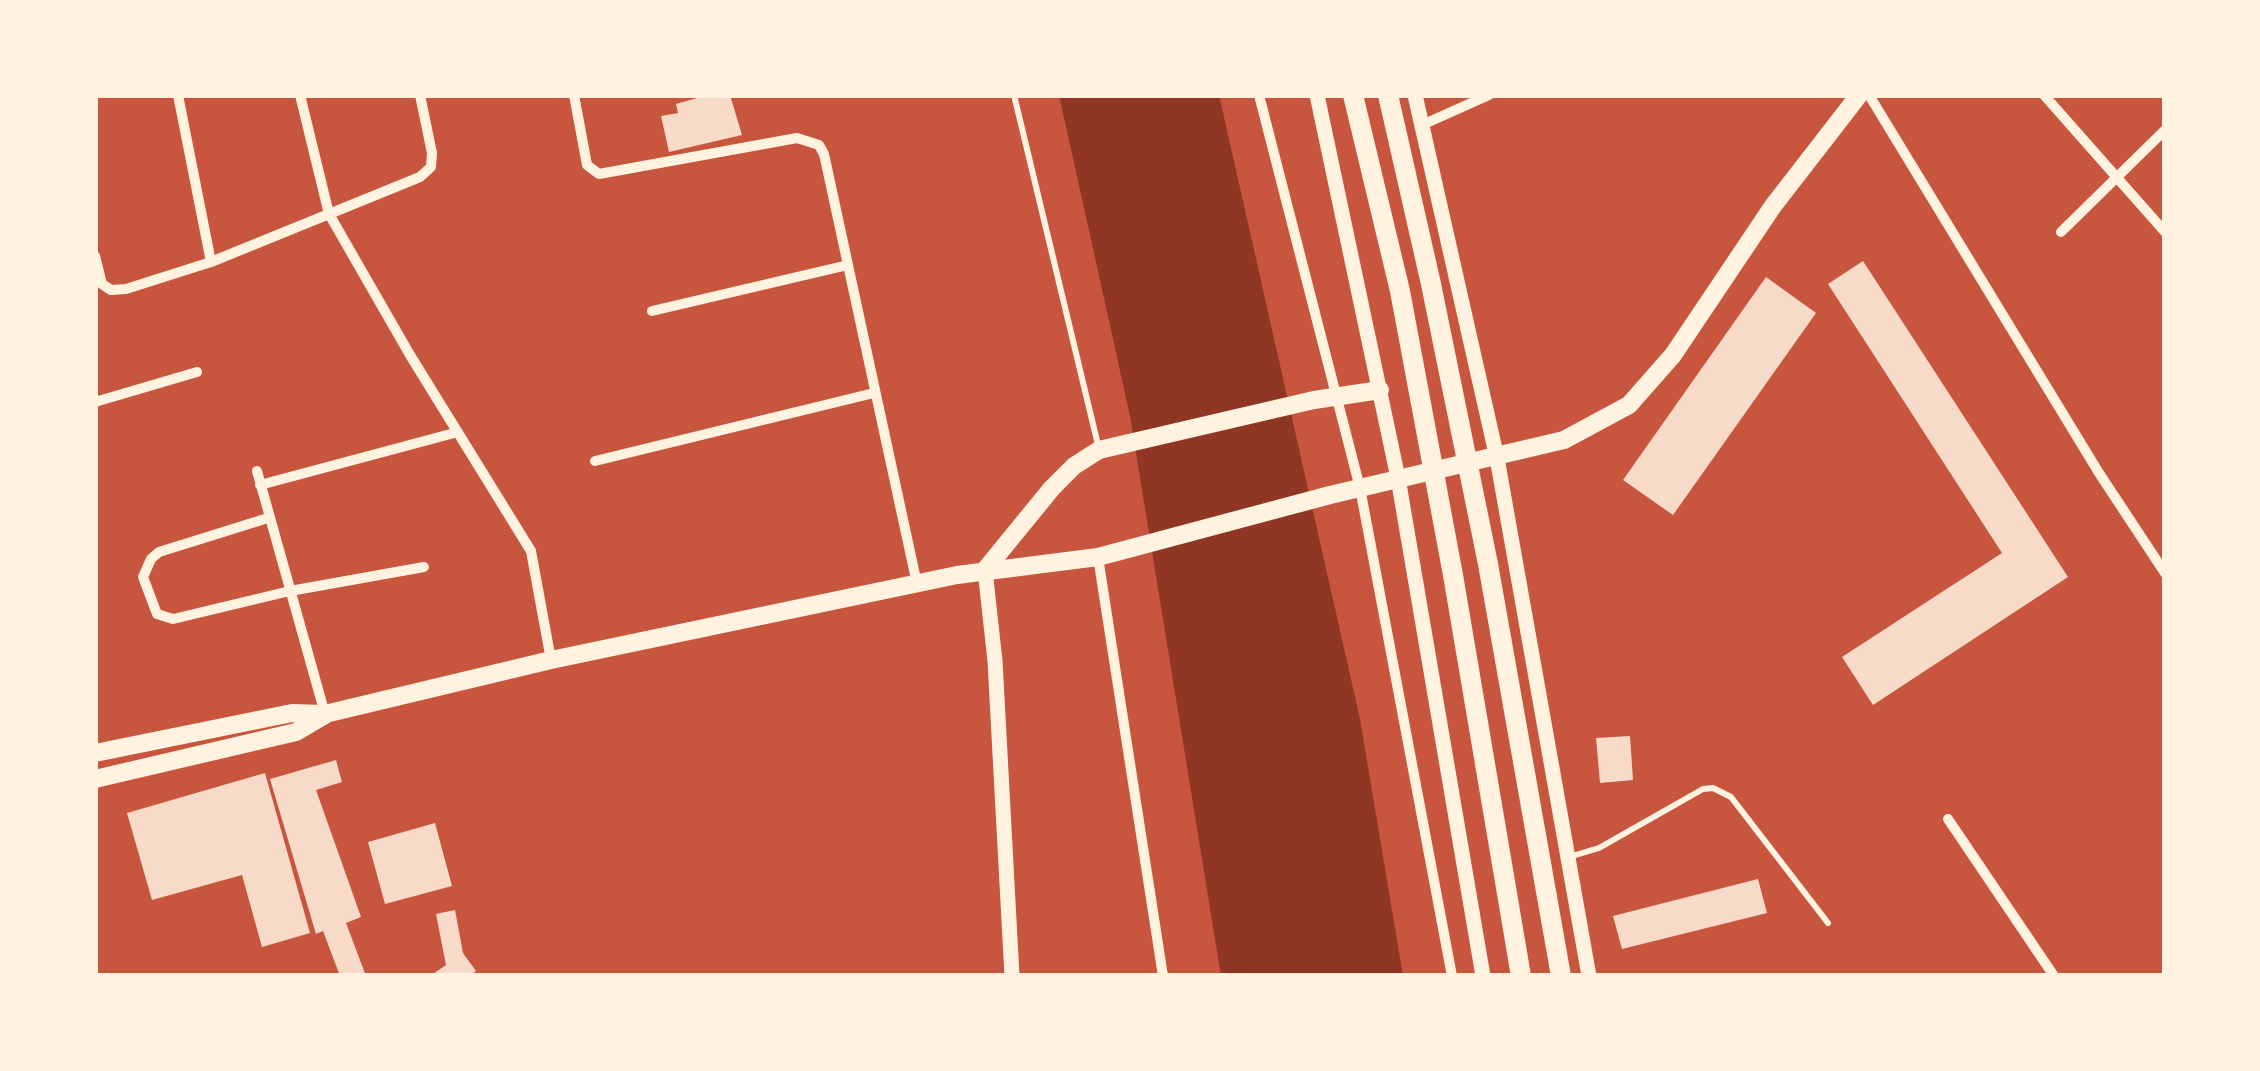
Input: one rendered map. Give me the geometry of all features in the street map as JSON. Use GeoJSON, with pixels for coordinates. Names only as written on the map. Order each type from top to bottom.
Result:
{"type":"FeatureCollection","features":[{"type":"Feature","properties":{"kind":"highway"},"geometry":{"type":"LineString","coordinates":[[1353,95],[1400,291],[1521,976]]}},
{"type":"Feature","properties":{"kind":"highway"},"geometry":{"type":"LineString","coordinates":[[1388,95],[1488,564],[1562,976]]}},
{"type":"Feature","properties":{"kind":"main road"},"geometry":{"type":"LineString","coordinates":[[95,753],[292,712],[325,714],[551,660],[985,570],[1098,557],[1330,495],[1564,440],[1629,405],[1673,355],[1773,206],[1859,95]]}},
{"type":"Feature","properties":{"kind":"main road"},"geometry":{"type":"LineString","coordinates":[[985,570],[1052,488],[1074,466],[1107,448],[1314,400],[1380,390]]}},
{"type":"Feature","properties":{"kind":"main road"},"geometry":{"type":"LineString","coordinates":[[95,779],[296,732],[325,714]]}},
{"type":"Feature","properties":{"kind":"street"},"geometry":{"type":"LineString","coordinates":[[178,95],[210,262]]}},
{"type":"Feature","properties":{"kind":"street"},"geometry":{"type":"LineString","coordinates":[[300,95],[329,214],[400,340],[531,551],[551,660]]}},
{"type":"Feature","properties":{"kind":"street"},"geometry":{"type":"LineString","coordinates":[[95,256],[102,284],[110,290],[126,289],[210,262],[420,177],[430,167],[432,153],[420,95]]}},
{"type":"Feature","properties":{"kind":"street"},"geometry":{"type":"LineString","coordinates":[[574,95],[586,165],[599,174],[797,138],[819,145],[917,584]]}},
{"type":"Feature","properties":{"kind":"street"},"geometry":{"type":"LineString","coordinates":[[1259,95],[1360,488],[1452,976]]}},
{"type":"Feature","properties":{"kind":"street"},"geometry":{"type":"LineString","coordinates":[[1318,95],[1398,478],[1483,976]]}},
{"type":"Feature","properties":{"kind":"street"},"geometry":{"type":"LineString","coordinates":[[1415,95],[1498,458],[1589,976]]}},
{"type":"Feature","properties":{"kind":"street"},"geometry":{"type":"LineString","coordinates":[[1422,124],[1488,95]]}},
{"type":"Feature","properties":{"kind":"street"},"geometry":{"type":"LineString","coordinates":[[1870,95],[2099,473],[2165,573]]}},
{"type":"Feature","properties":{"kind":"street"},"geometry":{"type":"LineString","coordinates":[[2044,95],[2165,232]]}},
{"type":"Feature","properties":{"kind":"street"},"geometry":{"type":"LineString","coordinates":[[2061,232],[2165,130]]}},
{"type":"Feature","properties":{"kind":"street"},"geometry":{"type":"LineString","coordinates":[[652,311],[848,264]]}},
{"type":"Feature","properties":{"kind":"street"},"geometry":{"type":"LineString","coordinates":[[95,402],[196,372]]}},
{"type":"Feature","properties":{"kind":"street"},"geometry":{"type":"LineString","coordinates":[[595,461],[874,393]]}},
{"type":"Feature","properties":{"kind":"street"},"geometry":{"type":"LineString","coordinates":[[260,485],[458,432]]}},
{"type":"Feature","properties":{"kind":"street"},"geometry":{"type":"LineString","coordinates":[[256,471],[325,714]]}},
{"type":"Feature","properties":{"kind":"street"},"geometry":{"type":"LineString","coordinates":[[268,518],[159,552],[143,577],[157,614],[174,620],[290,591],[424,567]]}},
{"type":"Feature","properties":{"kind":"street"},"geometry":{"type":"LineString","coordinates":[[1098,557],[1163,976]]}},
{"type":"Feature","properties":{"kind":"street"},"geometry":{"type":"LineString","coordinates":[[985,570],[995,661],[1012,976]]}},
{"type":"Feature","properties":{"kind":"street"},"geometry":{"type":"LineString","coordinates":[[1948,819],[2054,976]]}},
{"type":"Feature","properties":{"kind":"lane"},"geometry":{"type":"LineString","coordinates":[[1014,95],[1107,448]]}},
{"type":"Feature","properties":{"kind":"lane"},"geometry":{"type":"LineString","coordinates":[[1568,857],[1600,848],[1704,789],[1714,788],[1731,797],[1828,923]]}},
{"type":"Feature","properties":{"kind":"shaded area"},"geometry":{"type":"Polygon","coordinates":[[[1059,95],[1219,95],[1360,719],[1403,976],[1221,976],[1130,416],[1059,95]]]}},
{"type":"Feature","properties":{"kind":"building"},"geometry":{"type":"Polygon","coordinates":[[[708,95],[730,95],[742,135],[669,152],[661,116],[678,113],[676,104],[708,95]]]}},
{"type":"Feature","properties":{"kind":"building"},"geometry":{"type":"Polygon","coordinates":[[[1863,261],[2068,577],[1873,705],[1842,657],[2002,553],[1828,284],[1863,261]]]}},
{"type":"Feature","properties":{"kind":"building"},"geometry":{"type":"Polygon","coordinates":[[[1766,277],[1816,313],[1673,515],[1623,480],[1766,277]]]}},
{"type":"Feature","properties":{"kind":"building"},"geometry":{"type":"Polygon","coordinates":[[[1630,736],[1633,780],[1600,783],[1596,738],[1630,736]]]}},
{"type":"Feature","properties":{"kind":"building"},"geometry":{"type":"Polygon","coordinates":[[[336,760],[342,782],[316,790],[361,917],[346,923],[366,976],[340,976],[323,931],[316,934],[270,779],[336,760]]]}},
{"type":"Feature","properties":{"kind":"building"},"geometry":{"type":"Polygon","coordinates":[[[265,773],[310,933],[262,947],[242,875],[152,900],[127,813],[265,773]]]}},
{"type":"Feature","properties":{"kind":"building"},"geometry":{"type":"Polygon","coordinates":[[[435,823],[452,886],[385,904],[368,842],[435,823]]]}},
{"type":"Feature","properties":{"kind":"building"},"geometry":{"type":"Polygon","coordinates":[[[1758,879],[1767,913],[1622,949],[1613,916],[1758,879]]]}},
{"type":"Feature","properties":{"kind":"building"},"geometry":{"type":"Polygon","coordinates":[[[455,910],[463,953],[476,971],[470,976],[430,976],[446,965],[436,914],[455,910]]]}}]}
